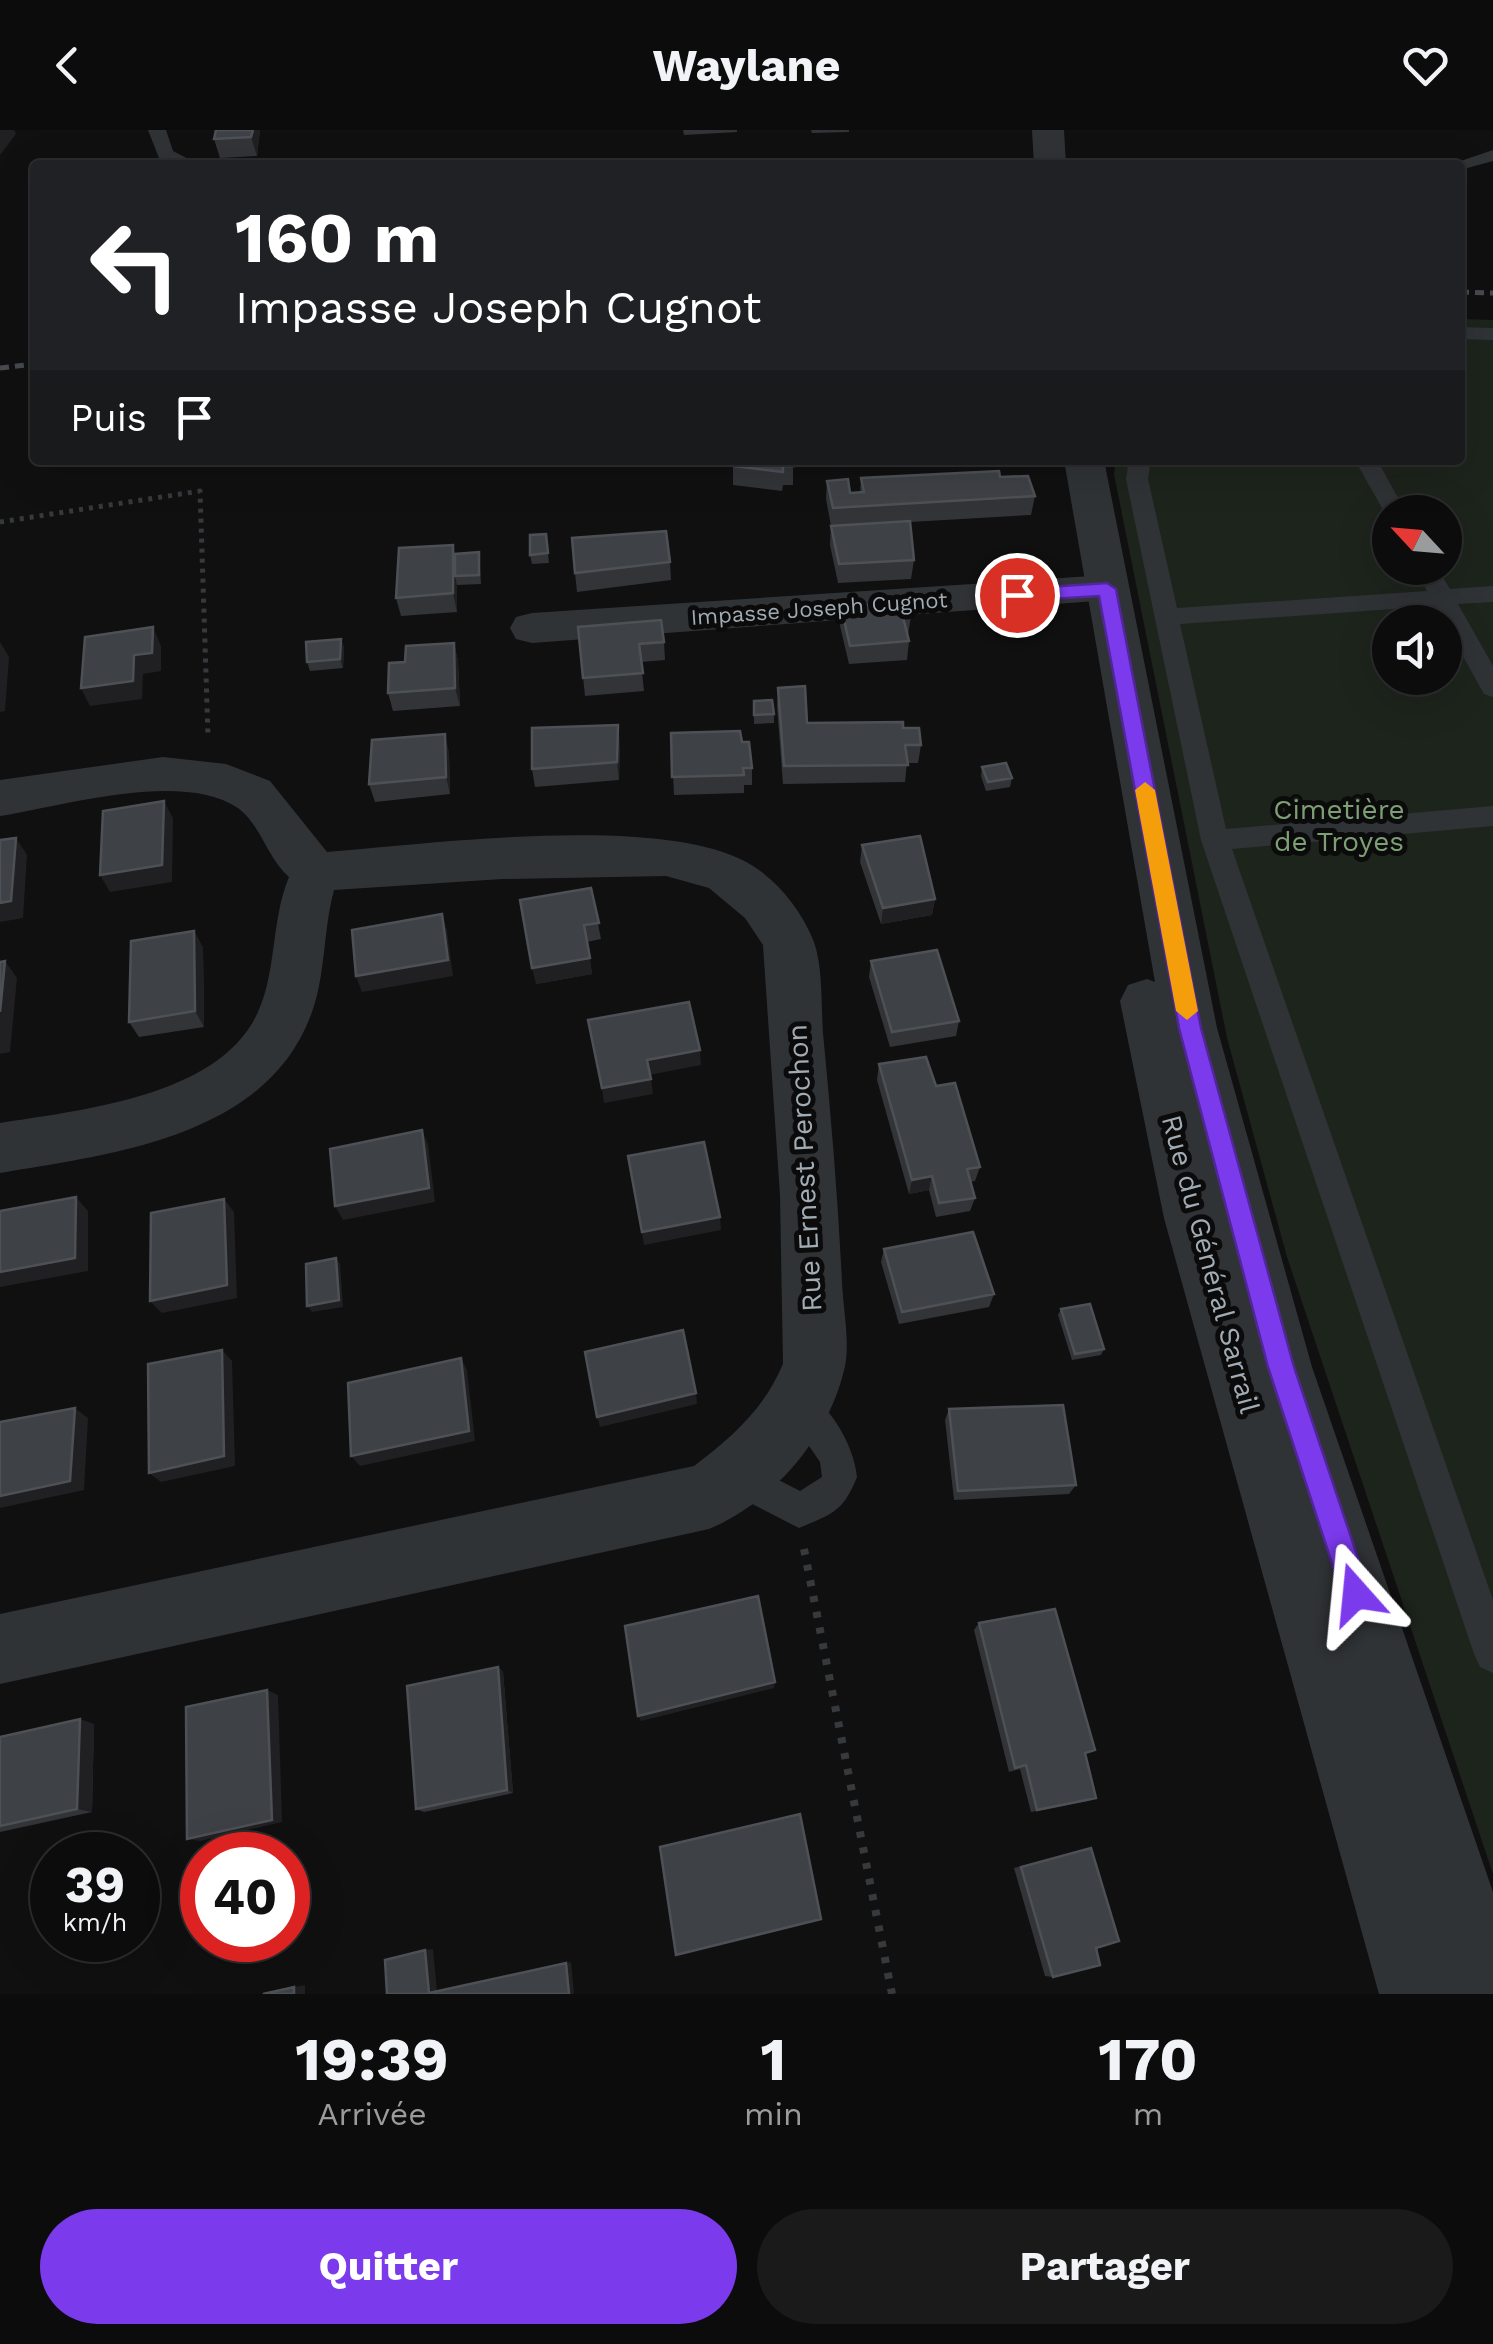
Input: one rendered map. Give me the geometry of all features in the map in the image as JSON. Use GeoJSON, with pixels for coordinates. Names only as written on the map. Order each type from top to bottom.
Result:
{"type":"FeatureCollection","features":[{"type":"Feature","properties":{"kind":"street"},"geometry":{"type":"LineString","coordinates":[[1048,130],[1050,160]]}},
{"type":"Feature","properties":{"kind":"street","name":"Rue du Général Sarrail"},"geometry":{"type":"LineString","coordinates":[[1063,465],[1062,508],[1092,590],[1190,1028],[1440,1989]]}},
{"type":"Feature","properties":{"kind":"street","name":"Rue du Général Sarrail"},"geometry":{"type":"LineString","coordinates":[[1084,465],[1092,590]]}},
{"type":"Feature","properties":{"kind":"street","name":"Impasse Joseph Cugnot"},"geometry":{"type":"LineString","coordinates":[[532,628],[1092,590]]}},
{"type":"Feature","properties":{"kind":"street"},"geometry":{"type":"LineString","coordinates":[[0,798],[154,776],[205,777],[254,795],[271,811],[293,850],[316,872],[302,902],[292,986],[278,1028],[250,1064],[210,1094],[164,1112],[104,1130],[0,1148]]}},
{"type":"Feature","properties":{"kind":"street","name":"Rue Ernest Perochon"},"geometry":{"type":"LineString","coordinates":[[0,1648],[710,1496],[764,1453],[798,1405],[814,1364],[809,1195],[789,945],[775,912],[722,872],[674,859],[580,857],[316,872]]}},
{"type":"Feature","properties":{"kind":"lane"},"geometry":{"type":"LineString","coordinates":[[158,130],[165,154],[179,160]]}},
{"type":"Feature","properties":{"kind":"lane"},"geometry":{"type":"LineString","coordinates":[[1465,163],[1493,155]]}},
{"type":"Feature","properties":{"kind":"lane"},"geometry":{"type":"LineString","coordinates":[[1465,333],[1493,334]]}},
{"type":"Feature","properties":{"kind":"lane"},"geometry":{"type":"LineString","coordinates":[[1139,465],[1137,479],[1215,840],[1493,1654]]}},
{"type":"Feature","properties":{"kind":"lane"},"geometry":{"type":"LineString","coordinates":[[1369,465],[1386,495]]}},
{"type":"Feature","properties":{"kind":"lane"},"geometry":{"type":"LineString","coordinates":[[1435,585],[1493,688]]}},
{"type":"Feature","properties":{"kind":"lane"},"geometry":{"type":"LineString","coordinates":[[1167,617],[1493,594]]}},
{"type":"Feature","properties":{"kind":"lane"},"geometry":{"type":"LineString","coordinates":[[1215,840],[1493,816]]}},
{"type":"Feature","properties":{"kind":"lane"},"geometry":{"type":"LineString","coordinates":[[736,1476],[799,1510],[826,1501],[839,1483],[838,1452],[798,1405]]}},
{"type":"Feature","properties":{"kind":"path"},"geometry":{"type":"LineString","coordinates":[[0,522],[200,490],[210,721],[205,777]]}},
{"type":"Feature","properties":{"kind":"path"},"geometry":{"type":"LineString","coordinates":[[800,1529],[892,1994]]}},
{"type":"Feature","properties":{"kind":"green space","name":"Cimetière de Troyes"},"geometry":{"type":"Polygon","coordinates":[[[1465,319],[1493,320],[1493,1874],[1287,1257],[1227,1038],[1115,465],[1465,465],[1465,319]]]}},
{"type":"Feature","properties":{"kind":"building"},"geometry":{"type":"Polygon","coordinates":[[[216,130],[253,130],[251,137],[214,139],[216,130]]]}},
{"type":"Feature","properties":{"kind":"building"},"geometry":{"type":"Polygon","coordinates":[[[794,465],[794,466],[783,466],[783,472],[733,466],[794,465]]]}},
{"type":"Feature","properties":{"kind":"building"},"geometry":{"type":"Polygon","coordinates":[[[999,471],[1000,477],[1028,476],[1035,496],[833,508],[827,481],[848,479],[850,493],[864,492],[861,478],[999,471]]]}},
{"type":"Feature","properties":{"kind":"building"},"geometry":{"type":"Polygon","coordinates":[[[910,521],[914,560],[839,564],[831,526],[910,521]]]}},
{"type":"Feature","properties":{"kind":"building"},"geometry":{"type":"Polygon","coordinates":[[[666,531],[670,562],[575,573],[572,538],[666,531]]]}},
{"type":"Feature","properties":{"kind":"building"},"geometry":{"type":"Polygon","coordinates":[[[546,534],[548,553],[530,555],[530,535],[546,534]]]}},
{"type":"Feature","properties":{"kind":"building"},"geometry":{"type":"Polygon","coordinates":[[[453,545],[453,593],[396,598],[399,548],[453,545]]]}},
{"type":"Feature","properties":{"kind":"building"},"geometry":{"type":"Polygon","coordinates":[[[479,552],[479,575],[455,576],[455,554],[479,552]]]}},
{"type":"Feature","properties":{"kind":"building"},"geometry":{"type":"Polygon","coordinates":[[[906,602],[911,616],[903,617],[909,641],[850,646],[841,607],[906,602]]]}},
{"type":"Feature","properties":{"kind":"building"},"geometry":{"type":"Polygon","coordinates":[[[661,620],[664,642],[639,644],[643,673],[583,678],[578,627],[661,620]]]}},
{"type":"Feature","properties":{"kind":"building"},"geometry":{"type":"Polygon","coordinates":[[[153,627],[152,653],[134,655],[133,681],[81,688],[85,637],[153,627]]]}},
{"type":"Feature","properties":{"kind":"building"},"geometry":{"type":"Polygon","coordinates":[[[341,639],[340,659],[307,662],[306,642],[341,639]]]}},
{"type":"Feature","properties":{"kind":"building"},"geometry":{"type":"Polygon","coordinates":[[[454,643],[455,688],[388,693],[389,663],[405,662],[406,646],[454,643]]]}},
{"type":"Feature","properties":{"kind":"building"},"geometry":{"type":"Polygon","coordinates":[[[805,686],[807,723],[903,722],[903,728],[919,728],[921,745],[905,745],[908,765],[784,766],[778,688],[805,686]]]}},
{"type":"Feature","properties":{"kind":"building"},"geometry":{"type":"Polygon","coordinates":[[[772,700],[774,714],[754,715],[754,701],[772,700]]]}},
{"type":"Feature","properties":{"kind":"building"},"geometry":{"type":"Polygon","coordinates":[[[618,725],[617,762],[532,769],[532,728],[618,725]]]}},
{"type":"Feature","properties":{"kind":"building"},"geometry":{"type":"Polygon","coordinates":[[[740,731],[742,742],[749,742],[752,768],[743,768],[744,775],[672,777],[671,733],[740,731]]]}},
{"type":"Feature","properties":{"kind":"building"},"geometry":{"type":"Polygon","coordinates":[[[445,734],[446,777],[369,784],[372,740],[445,734]]]}},
{"type":"Feature","properties":{"kind":"building"},"geometry":{"type":"Polygon","coordinates":[[[1006,763],[1012,778],[988,782],[982,767],[1006,763]]]}},
{"type":"Feature","properties":{"kind":"building"},"geometry":{"type":"Polygon","coordinates":[[[164,801],[162,865],[100,875],[103,811],[164,801]]]}},
{"type":"Feature","properties":{"kind":"building"},"geometry":{"type":"Polygon","coordinates":[[[920,836],[935,899],[883,908],[862,845],[920,836]]]}},
{"type":"Feature","properties":{"kind":"building"},"geometry":{"type":"Polygon","coordinates":[[[16,838],[11,901],[0,903],[0,840],[16,838]]]}},
{"type":"Feature","properties":{"kind":"building"},"geometry":{"type":"Polygon","coordinates":[[[591,888],[599,923],[584,925],[590,958],[532,968],[520,900],[591,888]]]}},
{"type":"Feature","properties":{"kind":"building"},"geometry":{"type":"Polygon","coordinates":[[[442,914],[448,960],[356,976],[352,930],[442,914]]]}},
{"type":"Feature","properties":{"kind":"building"},"geometry":{"type":"Polygon","coordinates":[[[194,931],[195,1011],[129,1022],[131,941],[194,931]]]}},
{"type":"Feature","properties":{"kind":"building"},"geometry":{"type":"Polygon","coordinates":[[[937,950],[959,1021],[892,1032],[871,961],[937,950]]]}},
{"type":"Feature","properties":{"kind":"building"},"geometry":{"type":"Polygon","coordinates":[[[5,961],[0,1012],[0,962],[5,961]]]}},
{"type":"Feature","properties":{"kind":"building"},"geometry":{"type":"Polygon","coordinates":[[[689,1002],[700,1050],[647,1060],[651,1079],[602,1088],[588,1020],[689,1002]]]}},
{"type":"Feature","properties":{"kind":"building"},"geometry":{"type":"Polygon","coordinates":[[[926,1057],[936,1086],[955,1083],[980,1167],[967,1169],[975,1198],[939,1203],[932,1176],[912,1180],[879,1064],[926,1057]]]}},
{"type":"Feature","properties":{"kind":"building"},"geometry":{"type":"Polygon","coordinates":[[[422,1130],[429,1188],[335,1206],[330,1149],[422,1130]]]}},
{"type":"Feature","properties":{"kind":"building"},"geometry":{"type":"Polygon","coordinates":[[[704,1142],[720,1217],[642,1232],[628,1156],[704,1142]]]}},
{"type":"Feature","properties":{"kind":"building"},"geometry":{"type":"Polygon","coordinates":[[[76,1197],[75,1258],[0,1272],[0,1211],[76,1197]]]}},
{"type":"Feature","properties":{"kind":"building"},"geometry":{"type":"Polygon","coordinates":[[[224,1199],[227,1285],[150,1301],[151,1213],[224,1199]]]}},
{"type":"Feature","properties":{"kind":"building"},"geometry":{"type":"Polygon","coordinates":[[[973,1232],[994,1294],[902,1312],[884,1249],[973,1232]]]}},
{"type":"Feature","properties":{"kind":"building"},"geometry":{"type":"Polygon","coordinates":[[[336,1258],[339,1300],[307,1306],[306,1264],[336,1258]]]}},
{"type":"Feature","properties":{"kind":"building"},"geometry":{"type":"Polygon","coordinates":[[[1090,1304],[1104,1349],[1075,1354],[1061,1309],[1090,1304]]]}},
{"type":"Feature","properties":{"kind":"building"},"geometry":{"type":"Polygon","coordinates":[[[683,1330],[696,1393],[597,1417],[585,1352],[683,1330]]]}},
{"type":"Feature","properties":{"kind":"building"},"geometry":{"type":"Polygon","coordinates":[[[222,1350],[224,1456],[149,1473],[148,1364],[222,1350]]]}},
{"type":"Feature","properties":{"kind":"building"},"geometry":{"type":"Polygon","coordinates":[[[461,1358],[469,1431],[351,1456],[348,1383],[461,1358]]]}},
{"type":"Feature","properties":{"kind":"building"},"geometry":{"type":"Polygon","coordinates":[[[1063,1405],[1076,1485],[958,1491],[949,1409],[1063,1405]]]}},
{"type":"Feature","properties":{"kind":"building"},"geometry":{"type":"Polygon","coordinates":[[[75,1408],[70,1481],[0,1496],[0,1422],[75,1408]]]}},
{"type":"Feature","properties":{"kind":"building"},"geometry":{"type":"Polygon","coordinates":[[[758,1596],[775,1682],[638,1716],[625,1626],[758,1596]]]}},
{"type":"Feature","properties":{"kind":"building"},"geometry":{"type":"Polygon","coordinates":[[[1055,1609],[1095,1750],[1085,1753],[1096,1798],[1037,1810],[1026,1765],[1015,1768],[979,1623],[1055,1609]]]}},
{"type":"Feature","properties":{"kind":"building"},"geometry":{"type":"Polygon","coordinates":[[[498,1667],[507,1790],[416,1809],[407,1686],[498,1667]]]}},
{"type":"Feature","properties":{"kind":"building"},"geometry":{"type":"Polygon","coordinates":[[[267,1690],[272,1820],[218,1832],[187,1832],[186,1707],[267,1690]]]}},
{"type":"Feature","properties":{"kind":"building"},"geometry":{"type":"Polygon","coordinates":[[[80,1719],[77,1809],[0,1826],[0,1737],[80,1719]]]}},
{"type":"Feature","properties":{"kind":"building"},"geometry":{"type":"Polygon","coordinates":[[[800,1814],[821,1919],[676,1955],[660,1847],[800,1814]]]}},
{"type":"Feature","properties":{"kind":"building"},"geometry":{"type":"Polygon","coordinates":[[[1091,1848],[1119,1941],[1096,1948],[1100,1965],[1053,1977],[1021,1867],[1091,1848]]]}},
{"type":"Feature","properties":{"kind":"building"},"geometry":{"type":"Polygon","coordinates":[[[425,1950],[429,1993],[566,1963],[569,1994],[387,1994],[385,1960],[425,1950]]]}},
{"type":"Feature","properties":{"kind":"building"},"geometry":{"type":"Polygon","coordinates":[[[294,1987],[294,1994],[263,1994],[294,1987]]]}},
{"type":"Feature","properties":{"kind":"railway"},"geometry":{"type":"LineString","coordinates":[[1465,292],[1493,293]]}},
{"type":"Feature","properties":{"kind":"railway"},"geometry":{"type":"LineString","coordinates":[[0,368],[30,365]]}},
{"type":"Feature","properties":{"kind":"slow traffic"},"geometry":{"type":"LineString","coordinates":[[1145,790],[1187,1011]]}},
{"type":"Feature","properties":{"kind":"route"},"geometry":{"type":"LineString","coordinates":[[1017,595],[1107,589],[1190,1028],[1281,1367],[1356,1594]]}}]}
